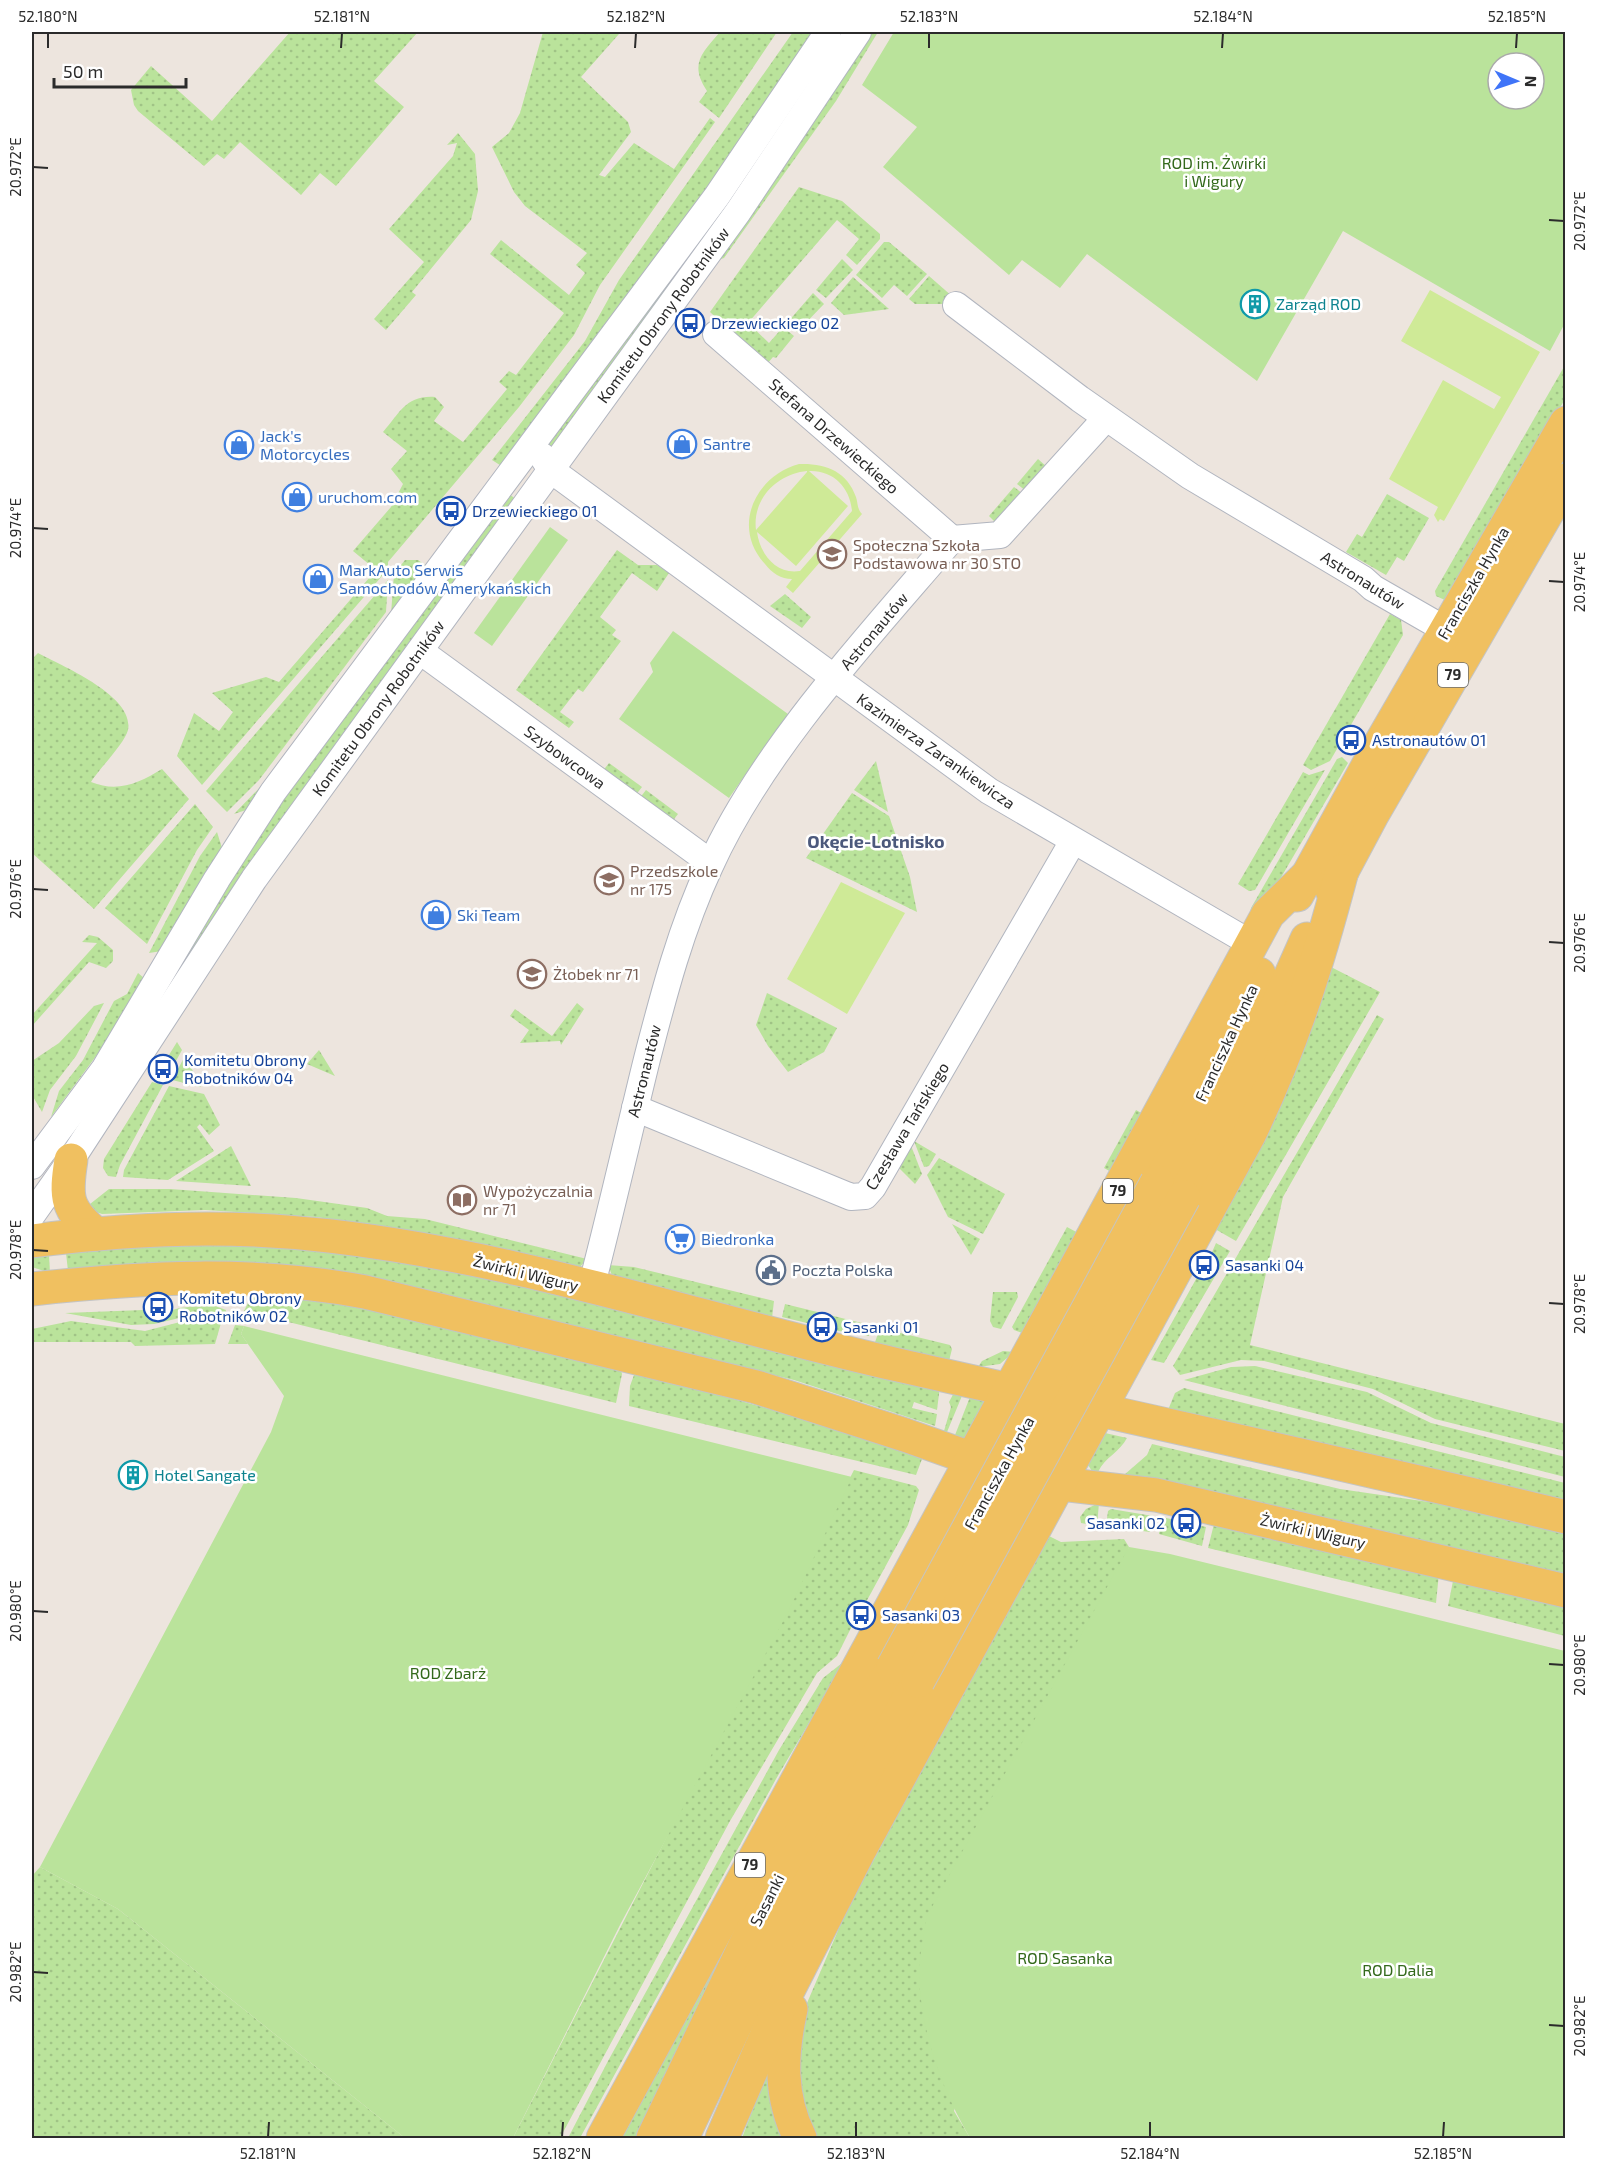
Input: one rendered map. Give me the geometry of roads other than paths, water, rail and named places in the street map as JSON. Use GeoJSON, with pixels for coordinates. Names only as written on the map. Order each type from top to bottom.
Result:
{"type":"FeatureCollection","features":[{"type":"Feature","properties":{"kind":"main road","name":"Franciszka Hynka"},"geometry":{"type":"LineString","coordinates":[[1170,1190],[1210,1079],[1306,877],[1566,423]]}},
{"type":"Feature","properties":{"kind":"main road","name":"Franciszka Hynka"},"geometry":{"type":"LineString","coordinates":[[905,1674],[1170,1190],[1237,1096],[1299,958],[1342,871],[1566,480]]}},
{"type":"Feature","properties":{"kind":"main road","name":"79"},"geometry":{"type":"LineString","coordinates":[[800,2139],[788,2110],[783,2075],[786,2028],[798,1972],[859,1851],[1224,1183],[1281,1068],[1313,980],[1342,871]]}},
{"type":"Feature","properties":{"kind":"main road","name":"79"},"geometry":{"type":"LineString","coordinates":[[603,2139],[1268,914],[1306,877]]}},
{"type":"Feature","properties":{"kind":"main road"},"geometry":{"type":"LineString","coordinates":[[71,1160],[67,1185],[68,1201],[82,1222],[96,1234]]}},
{"type":"Feature","properties":{"kind":"main road","name":"Żwirki i Wigury"},"geometry":{"type":"LineString","coordinates":[[32,1241],[189,1228],[330,1236],[445,1254],[591,1288],[897,1365],[1100,1410]]}},
{"type":"Feature","properties":{"kind":"main road"},"geometry":{"type":"LineString","coordinates":[[32,1289],[202,1276],[305,1282],[345,1288],[756,1387],[972,1459]]}},
{"type":"Feature","properties":{"kind":"main road"},"geometry":{"type":"LineString","coordinates":[[1100,1410],[1566,1517]]}},
{"type":"Feature","properties":{"kind":"main road","name":"Żwirki i Wigury"},"geometry":{"type":"LineString","coordinates":[[972,1459],[1025,1478],[1156,1495],[1566,1591]]}},
{"type":"Feature","properties":{"kind":"main road","name":"Sasanki"},"geometry":{"type":"LineString","coordinates":[[653,2139],[788,1858],[905,1674]]}},
{"type":"Feature","properties":{"kind":"main road","name":"Sasanki"},"geometry":{"type":"LineString","coordinates":[[682,2139],[905,1674]]}},
{"type":"Feature","properties":{"kind":"main road"},"geometry":{"type":"LineString","coordinates":[[722,2139],[753,2062],[798,1972]]}},
{"type":"Feature","properties":{"kind":"street","name":"Komitetu Obrony Robotników"},"geometry":{"type":"LineString","coordinates":[[32,1166],[105,1068],[217,879],[273,792],[717,196],[828,32]]}},
{"type":"Feature","properties":{"kind":"street","name":"Komitetu Obrony Robotników"},"geometry":{"type":"LineString","coordinates":[[32,1215],[71,1160],[247,889],[738,212],[858,32]]}},
{"type":"Feature","properties":{"kind":"street","name":"Astronautów"},"geometry":{"type":"LineString","coordinates":[[956,305],[996,338],[1190,476],[1446,630]]}},
{"type":"Feature","properties":{"kind":"street","name":"Stefana Drzewieckiego"},"geometry":{"type":"LineString","coordinates":[[716,333],[952,539]]}},
{"type":"Feature","properties":{"kind":"street"},"geometry":{"type":"LineString","coordinates":[[952,539],[1000,535],[1106,418]]}},
{"type":"Feature","properties":{"kind":"street","name":"Kazimierza Zarankiewicza"},"geometry":{"type":"LineString","coordinates":[[538,436],[540,451],[551,470],[990,791],[1252,944]]}},
{"type":"Feature","properties":{"kind":"street","name":"Astronautów"},"geometry":{"type":"LineString","coordinates":[[591,1288],[676,951],[711,863],[767,768],[834,679],[952,539]]}},
{"type":"Feature","properties":{"kind":"street","name":"Szybowcowa"},"geometry":{"type":"LineString","coordinates":[[420,651],[711,863]]}},
{"type":"Feature","properties":{"kind":"street","name":"Czesława Tańskiego"},"geometry":{"type":"LineString","coordinates":[[635,1108],[851,1197],[865,1196],[870,1193],[1073,841]]}},
{"type":"Feature","properties":{"kind":"place","name":"Zarząd ROD"},"geometry":{"type":"Point","coordinates":[1255,304]}},
{"type":"Feature","properties":{"kind":"place","name":"Drzewieckiego 02"},"geometry":{"type":"Point","coordinates":[690,323]}},
{"type":"Feature","properties":{"kind":"place","name":"Santre"},"geometry":{"type":"Point","coordinates":[682,444]}},
{"type":"Feature","properties":{"kind":"place","name":"Jack's Motorcycles"},"geometry":{"type":"Point","coordinates":[239,445]}},
{"type":"Feature","properties":{"kind":"place","name":"uruchom.com"},"geometry":{"type":"Point","coordinates":[297,497]}},
{"type":"Feature","properties":{"kind":"place","name":"Drzewieckiego 01"},"geometry":{"type":"Point","coordinates":[451,511]}},
{"type":"Feature","properties":{"kind":"place","name":"Społeczna Szkoła Podstawowa nr 30 STO"},"geometry":{"type":"Point","coordinates":[832,554]}},
{"type":"Feature","properties":{"kind":"place","name":"MarkAuto Serwis Samochodów Amerykańskich"},"geometry":{"type":"Point","coordinates":[318,579]}},
{"type":"Feature","properties":{"kind":"place","name":"Astronautów 01"},"geometry":{"type":"Point","coordinates":[1351,740]}},
{"type":"Feature","properties":{"kind":"place","name":"Przedszkole nr 175"},"geometry":{"type":"Point","coordinates":[609,880]}},
{"type":"Feature","properties":{"kind":"place","name":"Ski Team"},"geometry":{"type":"Point","coordinates":[436,915]}},
{"type":"Feature","properties":{"kind":"place","name":"Żłobek nr 71"},"geometry":{"type":"Point","coordinates":[532,974]}},
{"type":"Feature","properties":{"kind":"place","name":"Komitetu Obrony Robotników 04"},"geometry":{"type":"Point","coordinates":[163,1069]}},
{"type":"Feature","properties":{"kind":"place","name":"Wypożyczalnia nr 71"},"geometry":{"type":"Point","coordinates":[462,1200]}},
{"type":"Feature","properties":{"kind":"place","name":"Biedronka"},"geometry":{"type":"Point","coordinates":[680,1239]}},
{"type":"Feature","properties":{"kind":"place","name":"Sasanki 04"},"geometry":{"type":"Point","coordinates":[1204,1265]}},
{"type":"Feature","properties":{"kind":"place","name":"Poczta Polska"},"geometry":{"type":"Point","coordinates":[771,1270]}},
{"type":"Feature","properties":{"kind":"place","name":"Komitetu Obrony Robotników 02"},"geometry":{"type":"Point","coordinates":[158,1307]}},
{"type":"Feature","properties":{"kind":"place","name":"Sasanki 01"},"geometry":{"type":"Point","coordinates":[822,1327]}},
{"type":"Feature","properties":{"kind":"place","name":"Hotel Sangate"},"geometry":{"type":"Point","coordinates":[133,1475]}},
{"type":"Feature","properties":{"kind":"place","name":"Sasanki 02"},"geometry":{"type":"Point","coordinates":[1186,1523]}},
{"type":"Feature","properties":{"kind":"place","name":"Sasanki 03"},"geometry":{"type":"Point","coordinates":[861,1615]}},
{"type":"Feature","properties":{"kind":"district","name":"Okęcie-Lotnisko"},"geometry":{"type":"Point","coordinates":[876,842]}},
{"type":"Feature","properties":{"kind":"park label","name":"ROD im. Żwirki i Wigury"},"geometry":{"type":"Point","coordinates":[1214,172]}},
{"type":"Feature","properties":{"kind":"park label","name":"ROD Zbarż"},"geometry":{"type":"Point","coordinates":[448,1673]}},
{"type":"Feature","properties":{"kind":"park label","name":"ROD Sasanka"},"geometry":{"type":"Point","coordinates":[1065,1958]}},
{"type":"Feature","properties":{"kind":"park label","name":"ROD Dalia"},"geometry":{"type":"Point","coordinates":[1398,1970]}}]}
